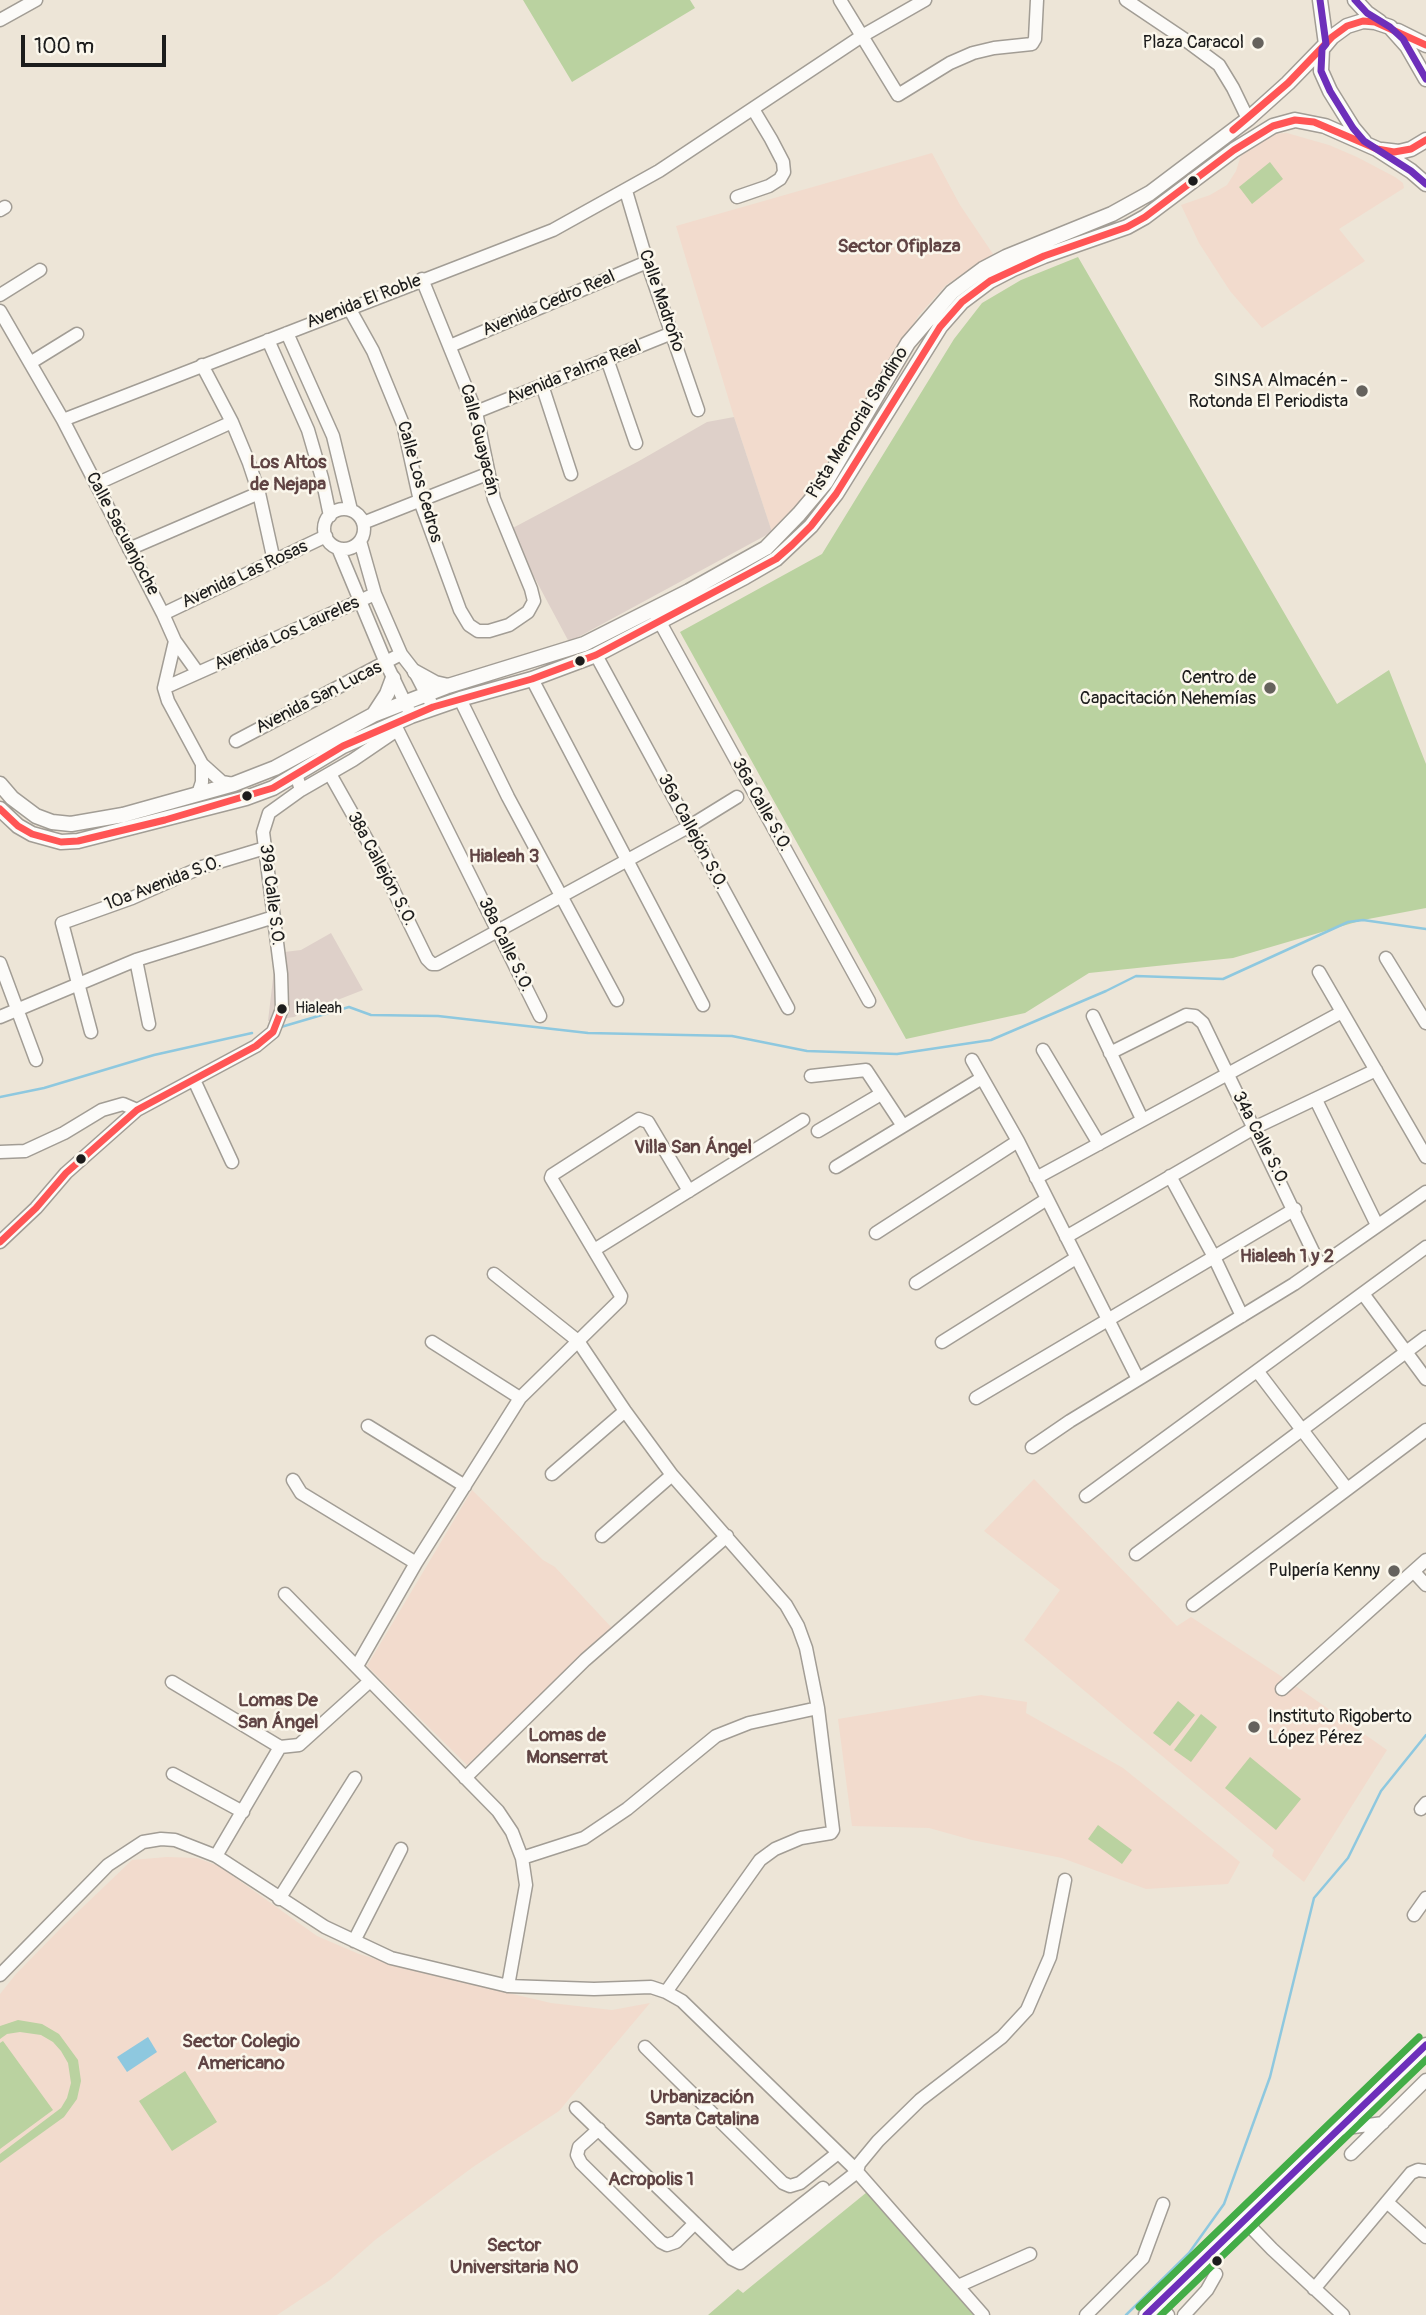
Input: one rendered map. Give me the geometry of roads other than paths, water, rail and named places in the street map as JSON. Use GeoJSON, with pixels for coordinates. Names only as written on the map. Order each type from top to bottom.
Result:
{"type":"FeatureCollection","features":[{"type":"Feature","properties":{"kind":"main road"},"geometry":{"type":"LineString","coordinates":[[1320,0],[1326,44],[1321,59],[1324,81],[1364,141],[1411,171],[1426,184]]}},
{"type":"Feature","properties":{"kind":"main road"},"geometry":{"type":"LineString","coordinates":[[1355,0],[1367,13],[1426,45]]}},
{"type":"Feature","properties":{"kind":"main road","name":"Pista Memorial Sandino"},"geometry":{"type":"LineString","coordinates":[[0,784],[12,798],[36,816],[52,822],[71,824],[123,815],[265,773],[373,715],[405,702],[460,699],[532,679],[596,655],[766,548],[826,482],[908,343],[952,292],[983,269],[1112,214],[1150,193],[1248,119],[1341,30],[1356,23],[1376,22],[1390,27]]}},
{"type":"Feature","properties":{"kind":"main road"},"geometry":{"type":"LineString","coordinates":[[1390,27],[1407,46],[1426,79]]}},
{"type":"Feature","properties":{"kind":"main road","name":"Pista Memorial Sandino"},"geometry":{"type":"LineString","coordinates":[[0,809],[18,827],[61,842],[78,841],[246,798],[273,788],[344,747],[395,727],[449,686],[584,644],[656,615],[776,559],[811,526],[836,494],[940,327],[955,310],[990,282],[1044,256],[1127,228],[1273,125],[1295,120],[1314,122],[1377,149]]}},
{"type":"Feature","properties":{"kind":"main road"},"geometry":{"type":"LineString","coordinates":[[1377,149],[1399,152],[1411,149],[1426,140]]}},
{"type":"Feature","properties":{"kind":"main road"},"geometry":{"type":"LineString","coordinates":[[870,436],[870,428],[883,405],[878,393],[892,389],[906,370],[917,362]]}},
{"type":"Feature","properties":{"kind":"main road"},"geometry":{"type":"LineString","coordinates":[[415,672],[449,686]]}},
{"type":"Feature","properties":{"kind":"main road"},"geometry":{"type":"LineString","coordinates":[[373,715],[387,694],[393,678]]}},
{"type":"Feature","properties":{"kind":"main road"},"geometry":{"type":"LineString","coordinates":[[296,774],[296,765],[318,751],[327,739]]}},
{"type":"Feature","properties":{"kind":"main road"},"geometry":{"type":"LineString","coordinates":[[1146,2315],[1426,2045]]}},
{"type":"Feature","properties":{"kind":"street"},"geometry":{"type":"LineString","coordinates":[[0,20],[36,0]]}},
{"type":"Feature","properties":{"kind":"street"},"geometry":{"type":"LineString","coordinates":[[840,0],[898,94],[950,62],[973,53],[1032,44],[1035,39],[1037,0]]}},
{"type":"Feature","properties":{"kind":"street"},"geometry":{"type":"LineString","coordinates":[[1131,1],[1219,65],[1248,119]]}},
{"type":"Feature","properties":{"kind":"street","name":"Avenida El Roble"},"geometry":{"type":"LineString","coordinates":[[62,421],[553,230],[659,171],[917,2]]}},
{"type":"Feature","properties":{"kind":"street"},"geometry":{"type":"LineString","coordinates":[[737,197],[769,186],[780,180],[785,172],[783,162],[753,108]]}},
{"type":"Feature","properties":{"kind":"street","name":"Calle Madroño"},"geometry":{"type":"LineString","coordinates":[[626,191],[647,262],[698,410]]}},
{"type":"Feature","properties":{"kind":"street","name":"Avenida Cedro Real"},"geometry":{"type":"LineString","coordinates":[[450,346],[647,262]]}},
{"type":"Feature","properties":{"kind":"street"},"geometry":{"type":"LineString","coordinates":[[0,295],[40,270]]}},
{"type":"Feature","properties":{"kind":"street","name":"Calle Guayacán"},"geometry":{"type":"LineString","coordinates":[[422,279],[476,412],[494,499],[534,601]]}},
{"type":"Feature","properties":{"kind":"street","name":"Calle Los Cedros"},"geometry":{"type":"LineString","coordinates":[[349,308],[373,351],[403,424],[420,501],[460,610],[469,625],[478,631],[509,625],[528,612],[534,601]]}},
{"type":"Feature","properties":{"kind":"street","name":"Calle Sacuanjoche"},"geometry":{"type":"LineString","coordinates":[[0,312],[96,484],[175,641]]}},
{"type":"Feature","properties":{"kind":"street"},"geometry":{"type":"LineString","coordinates":[[286,333],[333,436],[351,510]]}},
{"type":"Feature","properties":{"kind":"street","name":"Avenida Palma Real"},"geometry":{"type":"LineString","coordinates":[[476,412],[672,333]]}},
{"type":"Feature","properties":{"kind":"street"},"geometry":{"type":"LineString","coordinates":[[30,363],[77,334]]}},
{"type":"Feature","properties":{"kind":"street"},"geometry":{"type":"LineString","coordinates":[[268,340],[308,430],[323,478],[330,516]]}},
{"type":"Feature","properties":{"kind":"street"},"geometry":{"type":"LineString","coordinates":[[607,359],[636,443]]}},
{"type":"Feature","properties":{"kind":"street"},"geometry":{"type":"LineString","coordinates":[[202,365],[232,422],[259,493],[274,561]]}},
{"type":"Feature","properties":{"kind":"street"},"geometry":{"type":"LineString","coordinates":[[542,385],[571,474]]}},
{"type":"Feature","properties":{"kind":"street"},"geometry":{"type":"LineString","coordinates":[[96,484],[232,422]]}},
{"type":"Feature","properties":{"kind":"street"},"geometry":{"type":"LineString","coordinates":[[363,523],[488,474]]}},
{"type":"Feature","properties":{"kind":"street"},"geometry":{"type":"LineString","coordinates":[[129,549],[259,493]]}},
{"type":"Feature","properties":{"kind":"street"},"geometry":{"type":"LineString","coordinates":[[338,548],[350,548],[363,536],[363,523],[351,510],[340,510],[330,516],[325,525],[326,536],[338,548],[411,716]]}},
{"type":"Feature","properties":{"kind":"street","name":"Avenida Las Rosas"},"geometry":{"type":"LineString","coordinates":[[163,614],[326,536]]}},
{"type":"Feature","properties":{"kind":"street"},"geometry":{"type":"LineString","coordinates":[[360,541],[374,594],[401,654],[415,672],[430,701]]}},
{"type":"Feature","properties":{"kind":"street","name":"Avenida Los Laureles"},"geometry":{"type":"LineString","coordinates":[[164,688],[374,594]]}},
{"type":"Feature","properties":{"kind":"street","name":"36a Calle S.O."},"geometry":{"type":"LineString","coordinates":[[656,615],[869,1001]]}},
{"type":"Feature","properties":{"kind":"street"},"geometry":{"type":"LineString","coordinates":[[175,641],[164,688],[168,701],[202,764],[222,782],[234,784]]}},
{"type":"Feature","properties":{"kind":"street","name":"Avenida Los Laureles"},"geometry":{"type":"LineString","coordinates":[[175,641],[198,673]]}},
{"type":"Feature","properties":{"kind":"street","name":"Avenida San Lucas"},"geometry":{"type":"LineString","coordinates":[[236,740],[401,654]]}},
{"type":"Feature","properties":{"kind":"street","name":"36a Callejón S.O."},"geometry":{"type":"LineString","coordinates":[[596,655],[788,1008]]}},
{"type":"Feature","properties":{"kind":"street"},"geometry":{"type":"LineString","coordinates":[[532,679],[703,1005]]}},
{"type":"Feature","properties":{"kind":"street"},"geometry":{"type":"LineString","coordinates":[[460,699],[617,1000]]}},
{"type":"Feature","properties":{"kind":"street","name":"39a Calle S.O."},"geometry":{"type":"LineString","coordinates":[[194,1080],[256,1046],[273,1032],[282,1009],[282,974],[263,832],[269,813],[301,790],[330,774],[395,727]]}},
{"type":"Feature","properties":{"kind":"street","name":"38a Calle S.O."},"geometry":{"type":"LineString","coordinates":[[395,727],[540,1016]]}},
{"type":"Feature","properties":{"kind":"street"},"geometry":{"type":"LineString","coordinates":[[198,794],[202,782],[202,764]]}},
{"type":"Feature","properties":{"kind":"street"},"geometry":{"type":"LineString","coordinates":[[296,774],[301,790]]}},
{"type":"Feature","properties":{"kind":"street","name":"38a Callejón S.O."},"geometry":{"type":"LineString","coordinates":[[330,774],[432,964],[437,964],[498,931]]}},
{"type":"Feature","properties":{"kind":"street"},"geometry":{"type":"LineString","coordinates":[[498,931],[690,826],[737,797]]}},
{"type":"Feature","properties":{"kind":"street","name":"10a Avenida S.O."},"geometry":{"type":"LineString","coordinates":[[79,983],[62,923],[132,898],[202,867],[265,848]]}},
{"type":"Feature","properties":{"kind":"street"},"geometry":{"type":"LineString","coordinates":[[0,1017],[136,960],[274,917]]}},
{"type":"Feature","properties":{"kind":"street"},"geometry":{"type":"LineString","coordinates":[[1386,958],[1426,1023]]}},
{"type":"Feature","properties":{"kind":"street"},"geometry":{"type":"LineString","coordinates":[[136,960],[149,1024]]}},
{"type":"Feature","properties":{"kind":"street"},"geometry":{"type":"LineString","coordinates":[[0,963],[36,1060]]}},
{"type":"Feature","properties":{"kind":"street"},"geometry":{"type":"LineString","coordinates":[[1319,972],[1426,1157]]}},
{"type":"Feature","properties":{"kind":"street"},"geometry":{"type":"LineString","coordinates":[[79,983],[91,1031]]}},
{"type":"Feature","properties":{"kind":"street"},"geometry":{"type":"LineString","coordinates":[[1036,1178],[1342,1012]]}},
{"type":"Feature","properties":{"kind":"street","name":"34a Calle S.O."},"geometry":{"type":"LineString","coordinates":[[1110,1053],[1186,1015],[1195,1016],[1203,1023],[1295,1209],[1320,1266]]}},
{"type":"Feature","properties":{"kind":"street"},"geometry":{"type":"LineString","coordinates":[[1093,1016],[1142,1119]]}},
{"type":"Feature","properties":{"kind":"street"},"geometry":{"type":"LineString","coordinates":[[1043,1050],[1099,1144]]}},
{"type":"Feature","properties":{"kind":"street"},"geometry":{"type":"LineString","coordinates":[[972,1060],[1017,1141],[1138,1379]]}},
{"type":"Feature","properties":{"kind":"street"},"geometry":{"type":"LineString","coordinates":[[811,1076],[866,1070],[903,1126]]}},
{"type":"Feature","properties":{"kind":"street"},"geometry":{"type":"LineString","coordinates":[[1066,1237],[1254,1128],[1376,1070]]}},
{"type":"Feature","properties":{"kind":"street"},"geometry":{"type":"LineString","coordinates":[[836,1167],[982,1078]]}},
{"type":"Feature","properties":{"kind":"street"},"geometry":{"type":"LineString","coordinates":[[0,1242],[36,1208],[66,1172],[137,1110],[194,1080],[232,1162]]}},
{"type":"Feature","properties":{"kind":"street"},"geometry":{"type":"LineString","coordinates":[[818,1131],[881,1094]]}},
{"type":"Feature","properties":{"kind":"street"},"geometry":{"type":"LineString","coordinates":[[1316,1100],[1377,1225]]}},
{"type":"Feature","properties":{"kind":"street"},"geometry":{"type":"LineString","coordinates":[[0,1152],[24,1151],[64,1133],[102,1110],[123,1104],[137,1110]]}},
{"type":"Feature","properties":{"kind":"street"},"geometry":{"type":"LineString","coordinates":[[357,1666],[416,1563],[520,1398],[621,1296],[551,1178],[552,1175],[639,1119],[648,1122],[688,1191]]}},
{"type":"Feature","properties":{"kind":"street"},"geometry":{"type":"LineString","coordinates":[[594,1250],[803,1120]]}},
{"type":"Feature","properties":{"kind":"street"},"geometry":{"type":"LineString","coordinates":[[876,1233],[1017,1141]]}},
{"type":"Feature","properties":{"kind":"street"},"geometry":{"type":"LineString","coordinates":[[1170,1176],[1214,1256],[1242,1316]]}},
{"type":"Feature","properties":{"kind":"street"},"geometry":{"type":"LineString","coordinates":[[1032,1447],[1320,1266],[1426,1192]]}},
{"type":"Feature","properties":{"kind":"street"},"geometry":{"type":"LineString","coordinates":[[916,1283],[1047,1199]]}},
{"type":"Feature","properties":{"kind":"street"},"geometry":{"type":"LineString","coordinates":[[976,1398],[1295,1209]]}},
{"type":"Feature","properties":{"kind":"street"},"geometry":{"type":"LineString","coordinates":[[1086,1496],[1426,1247]]}},
{"type":"Feature","properties":{"kind":"street"},"geometry":{"type":"LineString","coordinates":[[942,1342],[1076,1258]]}},
{"type":"Feature","properties":{"kind":"street"},"geometry":{"type":"LineString","coordinates":[[494,1275],[578,1341],[672,1475],[786,1605],[806,1648],[818,1708],[833,1830],[831,1833],[801,1838],[775,1849],[760,1860],[666,1992]]}},
{"type":"Feature","properties":{"kind":"street"},"geometry":{"type":"LineString","coordinates":[[1364,1295],[1426,1379]]}},
{"type":"Feature","properties":{"kind":"street"},"geometry":{"type":"LineString","coordinates":[[1136,1555],[1426,1337]]}},
{"type":"Feature","properties":{"kind":"street"},"geometry":{"type":"LineString","coordinates":[[432,1342],[520,1398]]}},
{"type":"Feature","properties":{"kind":"street"},"geometry":{"type":"LineString","coordinates":[[1258,1371],[1347,1489]]}},
{"type":"Feature","properties":{"kind":"street"},"geometry":{"type":"LineString","coordinates":[[552,1474],[625,1411]]}},
{"type":"Feature","properties":{"kind":"street"},"geometry":{"type":"LineString","coordinates":[[368,1426],[465,1486]]}},
{"type":"Feature","properties":{"kind":"street"},"geometry":{"type":"LineString","coordinates":[[1193,1605],[1426,1430]]}},
{"type":"Feature","properties":{"kind":"street"},"geometry":{"type":"LineString","coordinates":[[601,1536],[672,1475]]}},
{"type":"Feature","properties":{"kind":"street"},"geometry":{"type":"LineString","coordinates":[[293,1480],[301,1493],[416,1563]]}},
{"type":"Feature","properties":{"kind":"street"},"geometry":{"type":"LineString","coordinates":[[466,1777],[585,1660],[727,1536]]}},
{"type":"Feature","properties":{"kind":"street"},"geometry":{"type":"LineString","coordinates":[[1282,1689],[1426,1560]]}},
{"type":"Feature","properties":{"kind":"street"},"geometry":{"type":"LineString","coordinates":[[1414,1572],[1426,1585]]}},
{"type":"Feature","properties":{"kind":"street"},"geometry":{"type":"LineString","coordinates":[[285,1594],[466,1777],[498,1811],[512,1832],[522,1858],[526,1885],[508,1986]]}},
{"type":"Feature","properties":{"kind":"street"},"geometry":{"type":"LineString","coordinates":[[172,1682],[280,1747],[299,1745],[370,1681]]}},
{"type":"Feature","properties":{"kind":"street"},"geometry":{"type":"LineString","coordinates":[[522,1858],[584,1838],[627,1809],[716,1736],[749,1723],[818,1708]]}},
{"type":"Feature","properties":{"kind":"street"},"geometry":{"type":"LineString","coordinates":[[216,1856],[280,1747]]}},
{"type":"Feature","properties":{"kind":"street"},"geometry":{"type":"LineString","coordinates":[[173,1774],[243,1812]]}},
{"type":"Feature","properties":{"kind":"street"},"geometry":{"type":"LineString","coordinates":[[279,1899],[355,1778]]}},
{"type":"Feature","properties":{"kind":"street"},"geometry":{"type":"LineString","coordinates":[[0,1975],[108,1865],[143,1842],[161,1839],[175,1840],[216,1856],[325,1927],[391,1958],[508,1986],[594,1989],[651,1987],[666,1992],[682,2001],[838,2153],[856,2167],[983,2315]]}},
{"type":"Feature","properties":{"kind":"street"},"geometry":{"type":"LineString","coordinates":[[354,1941],[401,1849]]}},
{"type":"Feature","properties":{"kind":"street"},"geometry":{"type":"LineString","coordinates":[[576,2108],[732,2259],[740,2263],[856,2167],[878,2141],[920,2101],[1003,2037],[1027,2010],[1050,1958],[1065,1880]]}},
{"type":"Feature","properties":{"kind":"street"},"geometry":{"type":"LineString","coordinates":[[1415,1915],[1426,1898]]}},
{"type":"Feature","properties":{"kind":"street"},"geometry":{"type":"LineString","coordinates":[[645,2047],[783,2183],[790,2186],[800,2183],[838,2153]]}},
{"type":"Feature","properties":{"kind":"street"},"geometry":{"type":"LineString","coordinates":[[1351,2154],[1426,2080]]}},
{"type":"Feature","properties":{"kind":"street"},"geometry":{"type":"LineString","coordinates":[[1339,2129],[1383,2123]]}},
{"type":"Feature","properties":{"kind":"street"},"geometry":{"type":"LineString","coordinates":[[599,2129],[579,2147],[577,2155],[581,2163],[660,2242],[667,2245],[676,2242],[695,2223]]}},
{"type":"Feature","properties":{"kind":"street"},"geometry":{"type":"LineString","coordinates":[[1314,2289],[1411,2173],[1426,2171]]}},
{"type":"Feature","properties":{"kind":"street"},"geometry":{"type":"LineString","coordinates":[[1388,2203],[1426,2237]]}},
{"type":"Feature","properties":{"kind":"street"},"geometry":{"type":"LineString","coordinates":[[1086,2315],[1143,2258],[1163,2204]]}},
{"type":"Feature","properties":{"kind":"street"},"geometry":{"type":"LineString","coordinates":[[1245,2221],[1343,2315]]}},
{"type":"Feature","properties":{"kind":"street"},"geometry":{"type":"LineString","coordinates":[[958,2286],[1030,2254]]}},
{"type":"Feature","properties":{"kind":"street"},"geometry":{"type":"LineString","coordinates":[[1184,2315],[1207,2290],[1216,2274]]}},
{"type":"Feature","properties":{"kind":"street"},"geometry":{"type":"LineString","coordinates":[[1158,2304],[1168,2315]]}},
{"type":"Feature","properties":{"kind":"water"},"geometry":{"type":"Polygon","coordinates":[[[148,2037],[157,2052],[127,2072],[117,2057],[148,2037]]]}},
{"type":"Feature","properties":{"kind":"waterway"},"geometry":{"type":"LineString","coordinates":[[281,1027],[349,1007],[371,1015],[438,1016],[588,1033],[732,1036],[807,1051],[897,1054],[991,1040],[1136,976],[1223,979],[1348,922],[1363,920],[1426,929]]}},
{"type":"Feature","properties":{"kind":"waterway"},"geometry":{"type":"LineString","coordinates":[[0,1097],[44,1088],[154,1055],[252,1033]]}},
{"type":"Feature","properties":{"kind":"waterway"},"geometry":{"type":"LineString","coordinates":[[1126,2315],[1189,2253],[1224,2204],[1270,2077],[1314,1898],[1348,1858],[1381,1791],[1426,1735]]}},
{"type":"Feature","properties":{"kind":"place","name":"Plaza Caracol"},"geometry":{"type":"Point","coordinates":[1258,43]}},
{"type":"Feature","properties":{"kind":"place","name":"SINSA Almacén - Rotonda El Periodista"},"geometry":{"type":"Point","coordinates":[1362,391]}},
{"type":"Feature","properties":{"kind":"place","name":"Centro de Capacitación Nehemías"},"geometry":{"type":"Point","coordinates":[1270,688]}},
{"type":"Feature","properties":{"kind":"place","name":"Hialeah"},"geometry":{"type":"Point","coordinates":[282,1009]}},
{"type":"Feature","properties":{"kind":"place","name":"Pulpería Kenny"},"geometry":{"type":"Point","coordinates":[1394,1571]}},
{"type":"Feature","properties":{"kind":"place","name":"Instituto Rigoberto López Pérez"},"geometry":{"type":"Point","coordinates":[1254,1727]}},
{"type":"Feature","properties":{"kind":"district","name":"Sector Ofiplaza"},"geometry":{"type":"Point","coordinates":[899,247]}},
{"type":"Feature","properties":{"kind":"district","name":"Los Altos de Nejapa"},"geometry":{"type":"Point","coordinates":[288,474]}},
{"type":"Feature","properties":{"kind":"district","name":"Hialeah 3"},"geometry":{"type":"Point","coordinates":[504,857]}},
{"type":"Feature","properties":{"kind":"district","name":"Villa San Ángel"},"geometry":{"type":"Point","coordinates":[693,1148]}},
{"type":"Feature","properties":{"kind":"district","name":"Hialeah 1 y 2"},"geometry":{"type":"Point","coordinates":[1287,1257]}},
{"type":"Feature","properties":{"kind":"district","name":"Lomas De San Ángel"},"geometry":{"type":"Point","coordinates":[278,1712]}},
{"type":"Feature","properties":{"kind":"district","name":"Lomas de Monserrat"},"geometry":{"type":"Point","coordinates":[567,1747]}},
{"type":"Feature","properties":{"kind":"district","name":"Sector Colegio Americano"},"geometry":{"type":"Point","coordinates":[241,2053]}},
{"type":"Feature","properties":{"kind":"district","name":"Urbanización Santa Catalina"},"geometry":{"type":"Point","coordinates":[702,2109]}},
{"type":"Feature","properties":{"kind":"district","name":"Acropolis 1"},"geometry":{"type":"Point","coordinates":[651,2180]}},
{"type":"Feature","properties":{"kind":"district","name":"Sector Universitaria NO"},"geometry":{"type":"Point","coordinates":[514,2257]}}]}
